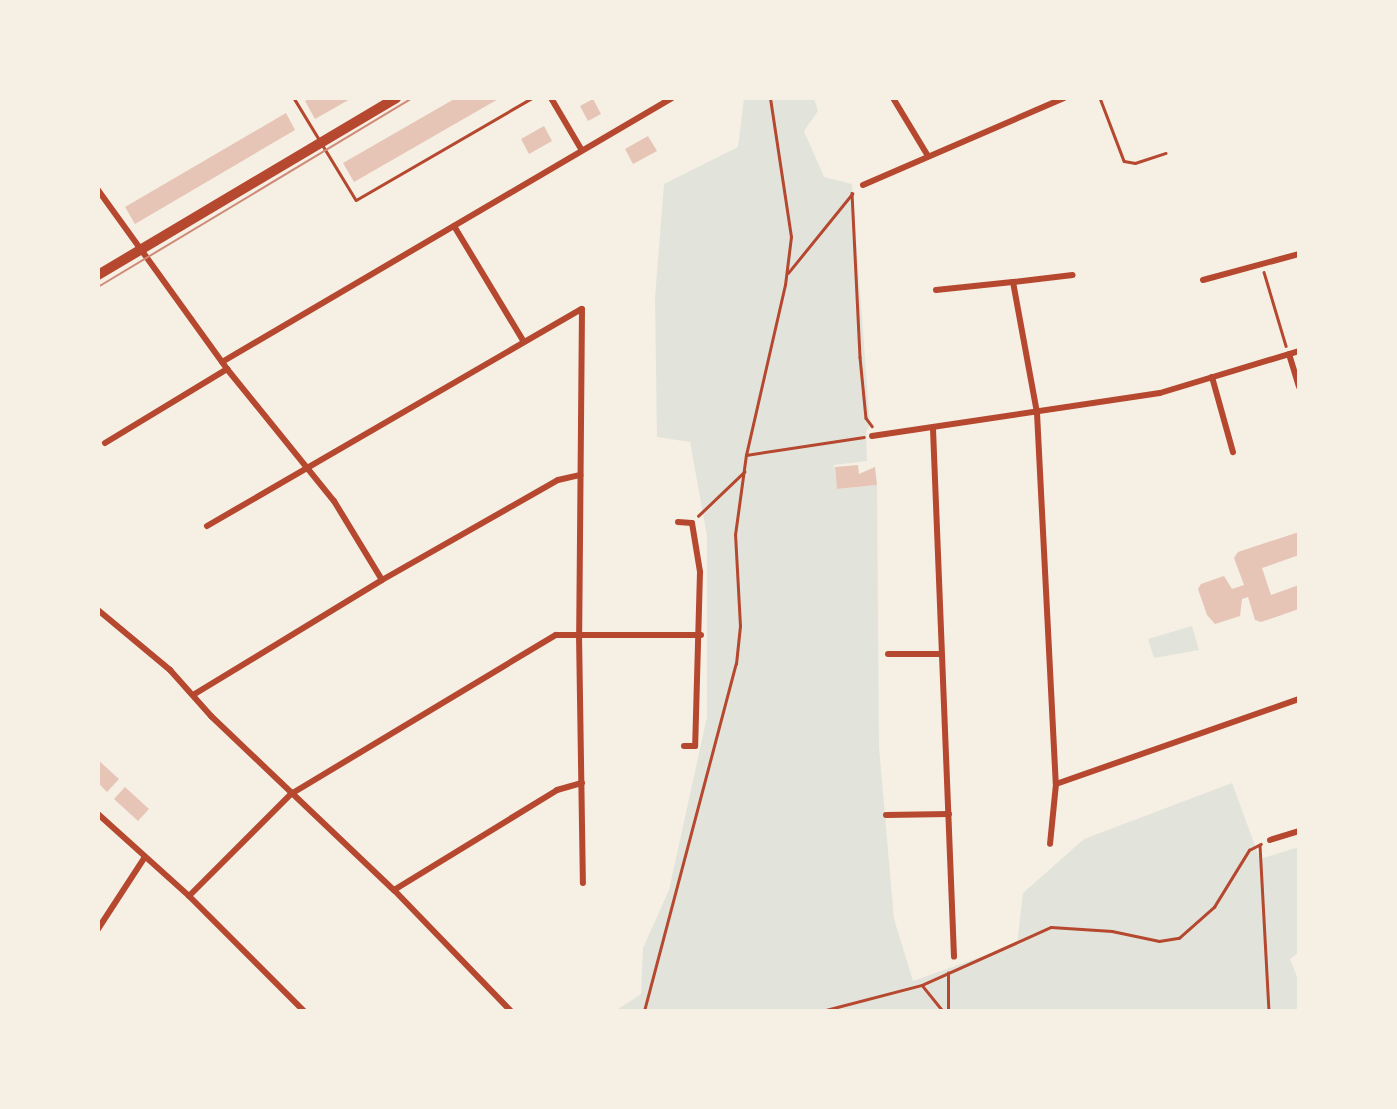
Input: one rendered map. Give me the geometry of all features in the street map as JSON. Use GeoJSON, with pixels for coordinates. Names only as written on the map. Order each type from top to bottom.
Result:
{"type":"FeatureCollection","features":[{"type":"Feature","properties":{"kind":"main road"},"geometry":{"type":"LineString","coordinates":[[98,275],[396,98]]}},
{"type":"Feature","properties":{"kind":"street"},"geometry":{"type":"LineString","coordinates":[[551,98],[581,149]]}},
{"type":"Feature","properties":{"kind":"street"},"geometry":{"type":"LineString","coordinates":[[222,362],[672,98]]}},
{"type":"Feature","properties":{"kind":"street"},"geometry":{"type":"LineString","coordinates":[[893,98],[928,156]]}},
{"type":"Feature","properties":{"kind":"street"},"geometry":{"type":"LineString","coordinates":[[863,185],[1064,98]]}},
{"type":"Feature","properties":{"kind":"street"},"geometry":{"type":"LineString","coordinates":[[98,190],[227,369],[308,468],[382,580]]}},
{"type":"Feature","properties":{"kind":"street"},"geometry":{"type":"LineString","coordinates":[[454,226],[524,342]]}},
{"type":"Feature","properties":{"kind":"street"},"geometry":{"type":"LineString","coordinates":[[1203,281],[1299,254]]}},
{"type":"Feature","properties":{"kind":"street"},"geometry":{"type":"LineString","coordinates":[[936,290],[1073,275]]}},
{"type":"Feature","properties":{"kind":"street"},"geometry":{"type":"LineString","coordinates":[[1013,282],[1037,413],[1056,784],[1050,844]]}},
{"type":"Feature","properties":{"kind":"street"},"geometry":{"type":"LineString","coordinates":[[207,526],[565,316],[582,309],[579,634],[583,883]]}},
{"type":"Feature","properties":{"kind":"street"},"geometry":{"type":"LineString","coordinates":[[872,436],[1160,393],[1299,351]]}},
{"type":"Feature","properties":{"kind":"street"},"geometry":{"type":"LineString","coordinates":[[1289,354],[1299,386]]}},
{"type":"Feature","properties":{"kind":"street"},"geometry":{"type":"LineString","coordinates":[[105,443],[227,369]]}},
{"type":"Feature","properties":{"kind":"street"},"geometry":{"type":"LineString","coordinates":[[1212,377],[1233,453]]}},
{"type":"Feature","properties":{"kind":"street"},"geometry":{"type":"LineString","coordinates":[[933,429],[939,654],[954,957]]}},
{"type":"Feature","properties":{"kind":"street"},"geometry":{"type":"LineString","coordinates":[[193,695],[382,580],[558,480],[580,475]]}},
{"type":"Feature","properties":{"kind":"street"},"geometry":{"type":"LineString","coordinates":[[678,522],[692,523],[700,572],[701,635],[695,746],[684,746]]}},
{"type":"Feature","properties":{"kind":"street"},"geometry":{"type":"LineString","coordinates":[[98,610],[193,695],[292,794],[394,890],[511,1011]]}},
{"type":"Feature","properties":{"kind":"street"},"geometry":{"type":"LineString","coordinates":[[189,896],[292,794],[556,635],[701,635]]}},
{"type":"Feature","properties":{"kind":"street"},"geometry":{"type":"LineString","coordinates":[[888,654],[939,654]]}},
{"type":"Feature","properties":{"kind":"street"},"geometry":{"type":"LineString","coordinates":[[1056,784],[1299,699]]}},
{"type":"Feature","properties":{"kind":"street"},"geometry":{"type":"LineString","coordinates":[[394,890],[558,790],[582,783]]}},
{"type":"Feature","properties":{"kind":"street"},"geometry":{"type":"LineString","coordinates":[[98,814],[189,896],[304,1011]]}},
{"type":"Feature","properties":{"kind":"street"},"geometry":{"type":"LineString","coordinates":[[886,815],[949,814]]}},
{"type":"Feature","properties":{"kind":"street"},"geometry":{"type":"LineString","coordinates":[[1270,840],[1299,831]]}},
{"type":"Feature","properties":{"kind":"street"},"geometry":{"type":"LineString","coordinates":[[98,929],[145,856]]}},
{"type":"Feature","properties":{"kind":"street"},"geometry":{"type":"LineString","coordinates":[[291,1011],[297,1004]]}},
{"type":"Feature","properties":{"kind":"lane"},"geometry":{"type":"LineString","coordinates":[[294,98],[319,144],[356,200],[532,98]]}},
{"type":"Feature","properties":{"kind":"lane"},"geometry":{"type":"LineString","coordinates":[[1101,98],[1124,161],[1135,163],[1165,153]]}},
{"type":"Feature","properties":{"kind":"path"},"geometry":{"type":"LineString","coordinates":[[644,1011],[736,664],[740,626],[735,535],[746,455],[786,275],[791,237],[770,98]]}},
{"type":"Feature","properties":{"kind":"path"},"geometry":{"type":"LineString","coordinates":[[786,275],[852,193],[863,185]]}},
{"type":"Feature","properties":{"kind":"path"},"geometry":{"type":"LineString","coordinates":[[746,455],[872,436],[860,357],[852,193]]}},
{"type":"Feature","properties":{"kind":"path"},"geometry":{"type":"LineString","coordinates":[[1262,265],[1289,354]]}},
{"type":"Feature","properties":{"kind":"path"},"geometry":{"type":"LineString","coordinates":[[692,523],[744,472]]}},
{"type":"Feature","properties":{"kind":"path"},"geometry":{"type":"LineString","coordinates":[[822,1011],[922,985],[1051,928],[1112,931],[1159,941],[1179,938],[1214,907],[1249,850],[1270,840]]}},
{"type":"Feature","properties":{"kind":"path"},"geometry":{"type":"LineString","coordinates":[[1260,845],[1269,1011]]}},
{"type":"Feature","properties":{"kind":"path"},"geometry":{"type":"LineString","coordinates":[[946,1011],[948,973]]}},
{"type":"Feature","properties":{"kind":"path"},"geometry":{"type":"LineString","coordinates":[[922,985],[946,1011]]}},
{"type":"Feature","properties":{"kind":"shaded area"},"geometry":{"type":"Polygon","coordinates":[[[744,98],[814,98],[818,111],[804,131],[824,177],[852,184],[870,425],[866,432],[867,461],[834,465],[838,489],[877,485],[879,747],[894,919],[913,981],[1017,944],[1023,893],[1084,839],[1232,783],[1260,859],[1299,847],[1299,952],[1290,959],[1299,982],[1299,1011],[615,1011],[641,994],[643,948],[669,890],[707,717],[707,536],[690,442],[657,437],[655,298],[664,184],[738,147],[744,98]]]}},
{"type":"Feature","properties":{"kind":"shaded area"},"geometry":{"type":"Polygon","coordinates":[[[1192,626],[1199,650],[1154,658],[1148,639],[1192,626]]]}},
{"type":"Feature","properties":{"kind":"building"},"geometry":{"type":"Polygon","coordinates":[[[310,98],[352,98],[315,119],[305,101],[310,98]]]}},
{"type":"Feature","properties":{"kind":"building"},"geometry":{"type":"Polygon","coordinates":[[[456,98],[500,98],[354,182],[343,163],[456,98]]]}},
{"type":"Feature","properties":{"kind":"building"},"geometry":{"type":"Polygon","coordinates":[[[593,99],[601,114],[588,121],[580,106],[593,99]]]}},
{"type":"Feature","properties":{"kind":"building"},"geometry":{"type":"Polygon","coordinates":[[[286,113],[295,130],[135,224],[125,207],[286,113]]]}},
{"type":"Feature","properties":{"kind":"building"},"geometry":{"type":"Polygon","coordinates":[[[544,126],[552,141],[529,154],[521,139],[544,126]]]}},
{"type":"Feature","properties":{"kind":"building"},"geometry":{"type":"Polygon","coordinates":[[[648,136],[657,151],[633,164],[625,149],[648,136]]]}},
{"type":"Feature","properties":{"kind":"building"},"geometry":{"type":"Polygon","coordinates":[[[858,465],[859,474],[875,467],[877,485],[837,489],[835,467],[858,465]]]}},
{"type":"Feature","properties":{"kind":"building"},"geometry":{"type":"Polygon","coordinates":[[[1299,532],[1299,555],[1262,568],[1271,595],[1299,585],[1299,609],[1261,622],[1255,620],[1248,597],[1242,599],[1240,616],[1215,624],[1207,615],[1198,589],[1201,584],[1224,576],[1232,589],[1244,585],[1234,558],[1238,552],[1299,532]]]}},
{"type":"Feature","properties":{"kind":"building"},"geometry":{"type":"Polygon","coordinates":[[[98,760],[119,779],[107,792],[98,783],[98,760]]]}},
{"type":"Feature","properties":{"kind":"building"},"geometry":{"type":"Polygon","coordinates":[[[125,787],[149,809],[138,821],[114,799],[125,787]]]}},
{"type":"Feature","properties":{"kind":"tram line"},"geometry":{"type":"LineString","coordinates":[[98,287],[413,98]]}}]}
